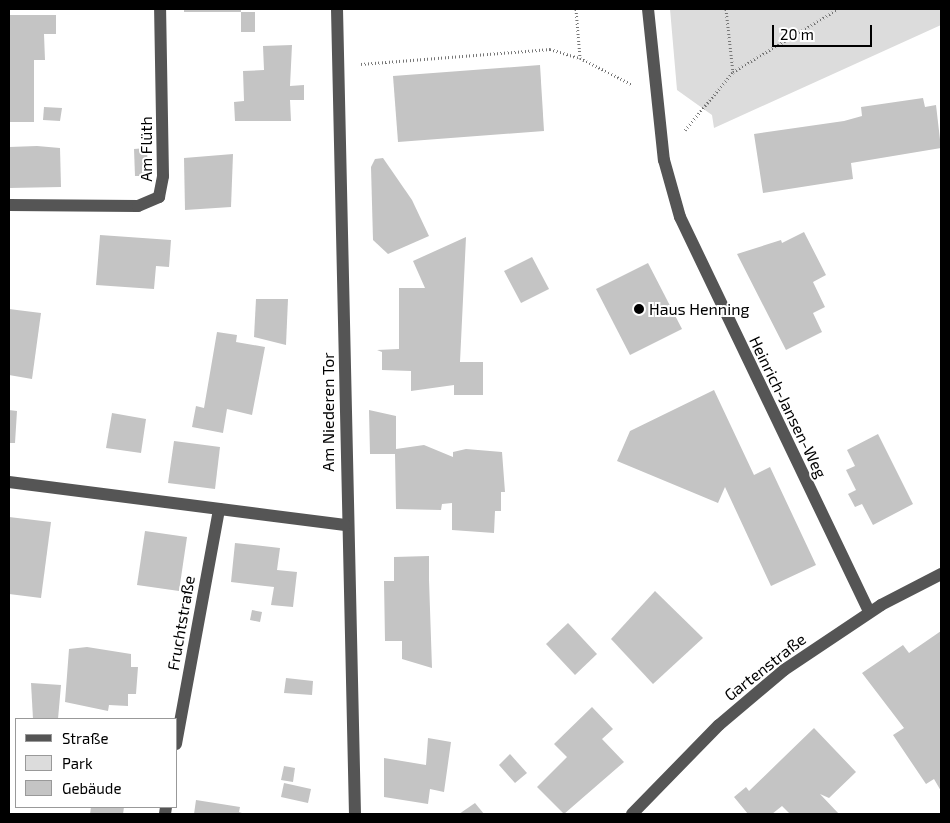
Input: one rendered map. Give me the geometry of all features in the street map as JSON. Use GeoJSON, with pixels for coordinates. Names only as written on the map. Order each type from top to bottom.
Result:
{"type":"FeatureCollection","features":[{"type":"Feature","properties":{"kind":"street","name":"Am Flüth"},"geometry":{"type":"LineString","coordinates":[[9,204],[138,206],[159,197],[163,176],[160,9]]}},
{"type":"Feature","properties":{"kind":"street","name":"Am Niederen Tor"},"geometry":{"type":"LineString","coordinates":[[337,9],[346,525],[355,814]]}},
{"type":"Feature","properties":{"kind":"street","name":"Heinrich-Jansen-Weg"},"geometry":{"type":"LineString","coordinates":[[648,9],[655,97],[668,179],[696,258],[870,612]]}},
{"type":"Feature","properties":{"kind":"street"},"geometry":{"type":"LineString","coordinates":[[9,482],[346,525]]}},
{"type":"Feature","properties":{"kind":"street","name":"Fruchtstraße"},"geometry":{"type":"LineString","coordinates":[[178,733],[219,509]]}},
{"type":"Feature","properties":{"kind":"street","name":"Gartenstraße"},"geometry":{"type":"LineString","coordinates":[[632,814],[734,711],[797,661],[870,612],[941,574]]}},
{"type":"Feature","properties":{"kind":"path"},"geometry":{"type":"LineString","coordinates":[[576,9],[580,58]]}},
{"type":"Feature","properties":{"kind":"path"},"geometry":{"type":"LineString","coordinates":[[726,9],[733,72]]}},
{"type":"Feature","properties":{"kind":"path"},"geometry":{"type":"LineString","coordinates":[[662,146],[695,122],[733,72],[838,9]]}},
{"type":"Feature","properties":{"kind":"path"},"geometry":{"type":"LineString","coordinates":[[338,66],[550,49],[580,58],[655,97]]}},
{"type":"Feature","properties":{"kind":"green space"},"geometry":{"type":"Polygon","coordinates":[[[670,9],[941,9],[941,25],[714,128],[712,115],[677,90],[670,9]]]}},
{"type":"Feature","properties":{"kind":"building"},"geometry":{"type":"Polygon","coordinates":[[[184,9],[241,9],[241,12],[184,12],[184,9]]]}},
{"type":"Feature","properties":{"kind":"building"},"geometry":{"type":"Polygon","coordinates":[[[241,12],[255,12],[255,32],[241,32],[241,12]]]}},
{"type":"Feature","properties":{"kind":"building"},"geometry":{"type":"Polygon","coordinates":[[[9,15],[56,15],[56,34],[44,34],[45,60],[34,60],[34,122],[9,122],[9,15]]]}},
{"type":"Feature","properties":{"kind":"building"},"geometry":{"type":"Polygon","coordinates":[[[292,45],[290,86],[304,85],[304,100],[290,100],[291,121],[235,121],[234,102],[244,101],[243,71],[264,70],[263,46],[292,45]]]}},
{"type":"Feature","properties":{"kind":"building"},"geometry":{"type":"Polygon","coordinates":[[[540,65],[544,131],[398,142],[393,76],[540,65]]]}},
{"type":"Feature","properties":{"kind":"building"},"geometry":{"type":"Polygon","coordinates":[[[923,98],[925,107],[936,105],[941,148],[851,163],[853,179],[763,193],[754,134],[844,121],[862,116],[861,107],[923,98]]]}},
{"type":"Feature","properties":{"kind":"building"},"geometry":{"type":"Polygon","coordinates":[[[44,107],[62,108],[60,121],[43,120],[44,107]]]}},
{"type":"Feature","properties":{"kind":"building"},"geometry":{"type":"Polygon","coordinates":[[[37,146],[60,148],[61,187],[9,188],[9,147],[37,146]]]}},
{"type":"Feature","properties":{"kind":"building"},"geometry":{"type":"Polygon","coordinates":[[[147,148],[148,176],[135,176],[134,149],[147,148]]]}},
{"type":"Feature","properties":{"kind":"building"},"geometry":{"type":"Polygon","coordinates":[[[233,154],[231,207],[185,210],[184,158],[233,154]]]}},
{"type":"Feature","properties":{"kind":"building"},"geometry":{"type":"Polygon","coordinates":[[[383,158],[412,200],[429,236],[388,254],[373,240],[371,167],[375,159],[383,158]]]}},
{"type":"Feature","properties":{"kind":"building"},"geometry":{"type":"Polygon","coordinates":[[[804,232],[826,275],[813,282],[825,307],[813,313],[822,332],[786,350],[737,254],[781,240],[782,243],[804,232]]]}},
{"type":"Feature","properties":{"kind":"building"},"geometry":{"type":"Polygon","coordinates":[[[100,235],[171,240],[169,267],[156,266],[154,289],[96,285],[100,235]]]}},
{"type":"Feature","properties":{"kind":"building"},"geometry":{"type":"Polygon","coordinates":[[[466,237],[460,362],[483,362],[483,395],[454,395],[454,385],[411,391],[411,371],[382,370],[382,352],[377,350],[399,349],[399,288],[425,288],[413,261],[466,237]]]}},
{"type":"Feature","properties":{"kind":"building"},"geometry":{"type":"Polygon","coordinates":[[[532,257],[549,289],[521,303],[504,271],[532,257]]]}},
{"type":"Feature","properties":{"kind":"building","name":"Haus Henning"},"geometry":{"type":"Polygon","coordinates":[[[648,263],[682,329],[630,355],[596,289],[648,263]]]}},
{"type":"Feature","properties":{"kind":"building"},"geometry":{"type":"Polygon","coordinates":[[[256,299],[288,299],[286,345],[254,337],[256,299]]]}},
{"type":"Feature","properties":{"kind":"building"},"geometry":{"type":"Polygon","coordinates":[[[9,309],[41,313],[32,379],[9,375],[9,309]]]}},
{"type":"Feature","properties":{"kind":"building"},"geometry":{"type":"Polygon","coordinates":[[[217,332],[237,335],[236,342],[265,347],[252,415],[227,409],[223,433],[192,427],[196,406],[204,408],[217,332]]]}},
{"type":"Feature","properties":{"kind":"building"},"geometry":{"type":"Polygon","coordinates":[[[714,390],[754,475],[770,467],[816,565],[771,586],[725,487],[718,503],[617,461],[630,431],[714,390]]]}},
{"type":"Feature","properties":{"kind":"building"},"geometry":{"type":"Polygon","coordinates":[[[9,410],[17,411],[15,443],[9,443],[9,410]]]}},
{"type":"Feature","properties":{"kind":"building"},"geometry":{"type":"Polygon","coordinates":[[[369,410],[396,416],[396,449],[424,445],[453,457],[453,452],[466,449],[502,452],[505,492],[501,492],[501,511],[495,511],[494,533],[452,530],[452,503],[442,504],[441,510],[396,509],[395,454],[370,454],[369,410]]]}},
{"type":"Feature","properties":{"kind":"building"},"geometry":{"type":"Polygon","coordinates":[[[112,413],[146,419],[141,453],[106,448],[112,413]]]}},
{"type":"Feature","properties":{"kind":"building"},"geometry":{"type":"Polygon","coordinates":[[[878,434],[913,504],[873,525],[862,504],[855,507],[848,494],[856,490],[846,470],[855,466],[847,450],[878,434]]]}},
{"type":"Feature","properties":{"kind":"building"},"geometry":{"type":"Polygon","coordinates":[[[174,441],[220,447],[215,489],[168,483],[174,441]]]}},
{"type":"Feature","properties":{"kind":"building"},"geometry":{"type":"Polygon","coordinates":[[[9,517],[51,522],[41,598],[9,594],[9,517]]]}},
{"type":"Feature","properties":{"kind":"building"},"geometry":{"type":"Polygon","coordinates":[[[145,531],[187,537],[179,591],[137,585],[145,531]]]}},
{"type":"Feature","properties":{"kind":"building"},"geometry":{"type":"Polygon","coordinates":[[[235,543],[280,548],[277,570],[297,572],[293,607],[271,605],[274,587],[231,582],[235,543]]]}},
{"type":"Feature","properties":{"kind":"building"},"geometry":{"type":"Polygon","coordinates":[[[429,556],[432,668],[402,659],[402,641],[385,641],[384,581],[394,581],[394,557],[429,556]]]}},
{"type":"Feature","properties":{"kind":"building"},"geometry":{"type":"Polygon","coordinates":[[[655,591],[703,638],[653,684],[611,639],[655,591]]]}},
{"type":"Feature","properties":{"kind":"building"},"geometry":{"type":"Polygon","coordinates":[[[252,610],[262,612],[260,622],[250,620],[252,610]]]}},
{"type":"Feature","properties":{"kind":"building"},"geometry":{"type":"Polygon","coordinates":[[[568,623],[597,654],[575,675],[546,644],[568,623]]]}},
{"type":"Feature","properties":{"kind":"building"},"geometry":{"type":"Polygon","coordinates":[[[941,631],[941,791],[934,779],[926,784],[893,735],[904,728],[862,673],[903,645],[909,653],[941,631]]]}},
{"type":"Feature","properties":{"kind":"building"},"geometry":{"type":"Polygon","coordinates":[[[87,647],[131,654],[131,667],[138,667],[136,694],[128,694],[128,706],[109,705],[108,711],[65,702],[69,649],[87,647]]]}},
{"type":"Feature","properties":{"kind":"building"},"geometry":{"type":"Polygon","coordinates":[[[286,678],[313,681],[312,695],[284,693],[286,678]]]}},
{"type":"Feature","properties":{"kind":"building"},"geometry":{"type":"Polygon","coordinates":[[[31,683],[61,685],[58,718],[33,718],[31,683]]]}},
{"type":"Feature","properties":{"kind":"building"},"geometry":{"type":"Polygon","coordinates":[[[592,707],[613,729],[602,739],[624,762],[564,814],[537,787],[567,757],[554,744],[592,707]]]}},
{"type":"Feature","properties":{"kind":"building"},"geometry":{"type":"Polygon","coordinates":[[[814,728],[856,772],[829,798],[820,794],[839,814],[790,814],[782,806],[772,814],[748,814],[734,797],[746,787],[749,791],[814,728]]]}},
{"type":"Feature","properties":{"kind":"building"},"geometry":{"type":"Polygon","coordinates":[[[428,738],[451,742],[444,792],[430,789],[428,804],[384,797],[384,758],[426,765],[428,738]]]}},
{"type":"Feature","properties":{"kind":"building"},"geometry":{"type":"Polygon","coordinates":[[[510,754],[527,773],[515,783],[499,765],[510,754]]]}},
{"type":"Feature","properties":{"kind":"building"},"geometry":{"type":"Polygon","coordinates":[[[284,766],[295,768],[293,782],[281,780],[284,766]]]}},
{"type":"Feature","properties":{"kind":"building"},"geometry":{"type":"Polygon","coordinates":[[[284,783],[311,789],[308,803],[281,797],[284,783]]]}},
{"type":"Feature","properties":{"kind":"building"},"geometry":{"type":"Polygon","coordinates":[[[196,800],[240,807],[239,812],[245,814],[194,814],[196,800]]]}},
{"type":"Feature","properties":{"kind":"building"},"geometry":{"type":"Polygon","coordinates":[[[475,803],[484,814],[459,814],[475,803]]]}},
{"type":"Feature","properties":{"kind":"building"},"geometry":{"type":"Polygon","coordinates":[[[91,808],[124,808],[123,814],[90,814],[91,808]]]}},
{"type":"Feature","properties":{"kind":"place","name":"Haus Henning"},"geometry":{"type":"Point","coordinates":[639,309]}}]}
